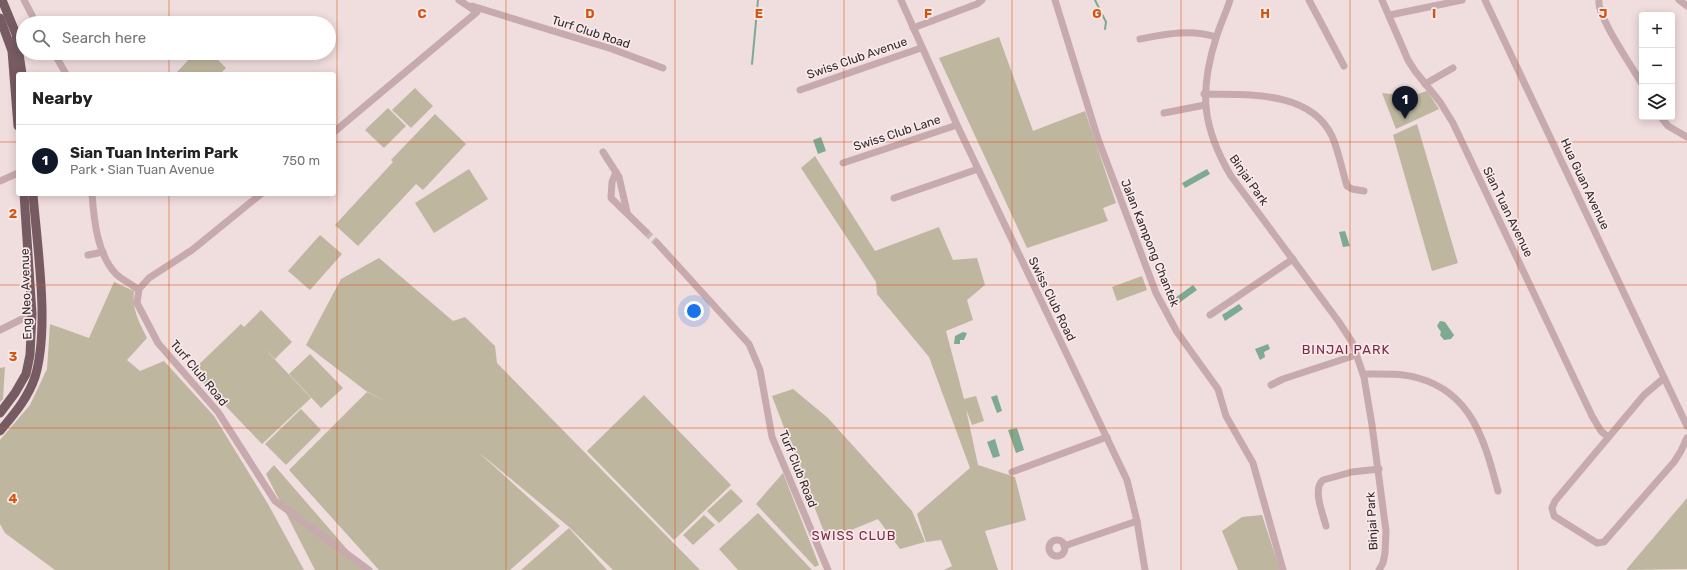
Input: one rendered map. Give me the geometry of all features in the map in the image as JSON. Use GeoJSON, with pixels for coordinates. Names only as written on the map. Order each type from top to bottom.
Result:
{"type":"FeatureCollection","features":[{"type":"Feature","properties":{"kind":"main road"},"geometry":{"type":"LineString","coordinates":[[2,0],[16,34]]}},
{"type":"Feature","properties":{"kind":"main road"},"geometry":{"type":"LineString","coordinates":[[0,18],[12,51],[16,85]]}},
{"type":"Feature","properties":{"kind":"main road"},"geometry":{"type":"LineString","coordinates":[[20,60],[22,72]]}},
{"type":"Feature","properties":{"kind":"main road","name":"Eng Neo Avenue"},"geometry":{"type":"LineString","coordinates":[[0,413],[15,393],[26,374],[30,355],[32,314],[24,196]]}},
{"type":"Feature","properties":{"kind":"main road","name":"Eng Neo Avenue"},"geometry":{"type":"LineString","coordinates":[[0,431],[25,398],[35,376],[42,335],[40,283],[33,196]]}},
{"type":"Feature","properties":{"kind":"street"},"geometry":{"type":"LineString","coordinates":[[24,0],[32,16]]}},
{"type":"Feature","properties":{"kind":"street","name":"Swiss Club Road"},"geometry":{"type":"LineString","coordinates":[[901,0],[921,48],[1040,301],[1108,437],[1130,490],[1145,570]]}},
{"type":"Feature","properties":{"kind":"street"},"geometry":{"type":"LineString","coordinates":[[913,28],[977,4],[982,0]]}},
{"type":"Feature","properties":{"kind":"street","name":"Jalan Kampong Chantek"},"geometry":{"type":"LineString","coordinates":[[1055,0],[1098,139],[1156,293],[1162,308],[1177,332],[1218,389],[1226,416],[1253,462],[1283,570]]}},
{"type":"Feature","properties":{"kind":"street","name":"Binjai Park"},"geometry":{"type":"LineString","coordinates":[[1230,0],[1216,37],[1209,64],[1204,94],[1211,134],[1220,156],[1239,186],[1350,339],[1363,374],[1379,469],[1386,531],[1385,553],[1383,563],[1379,570]]}},
{"type":"Feature","properties":{"kind":"street"},"geometry":{"type":"LineString","coordinates":[[1309,0],[1344,66]]}},
{"type":"Feature","properties":{"kind":"street","name":"Sian Tuan Avenue"},"geometry":{"type":"LineString","coordinates":[[1382,0],[1390,15],[1408,60],[1440,102],[1453,123],[1592,416],[1601,431],[1608,437]]}},
{"type":"Feature","properties":{"kind":"street"},"geometry":{"type":"LineString","coordinates":[[1390,15],[1459,0]]}},
{"type":"Feature","properties":{"kind":"street","name":"Hua Guan Avenue"},"geometry":{"type":"LineString","coordinates":[[1485,0],[1687,424]]}},
{"type":"Feature","properties":{"kind":"street"},"geometry":{"type":"LineString","coordinates":[[1599,0],[1598,4],[1603,18],[1639,79]]}},
{"type":"Feature","properties":{"kind":"street"},"geometry":{"type":"LineString","coordinates":[[1679,0],[1687,6]]}},
{"type":"Feature","properties":{"kind":"street","name":"Turf Club Road"},"geometry":{"type":"LineString","coordinates":[[463,1],[663,68]]}},
{"type":"Feature","properties":{"kind":"street","name":"Turf Club Road"},"geometry":{"type":"LineString","coordinates":[[336,130],[477,12],[463,1]]}},
{"type":"Feature","properties":{"kind":"street"},"geometry":{"type":"LineString","coordinates":[[1140,39],[1186,32],[1204,33],[1216,37]]}},
{"type":"Feature","properties":{"kind":"street","name":"Swiss Club Avenue"},"geometry":{"type":"LineString","coordinates":[[800,90],[921,48]]}},
{"type":"Feature","properties":{"kind":"street"},"geometry":{"type":"LineString","coordinates":[[58,60],[65,72]]}},
{"type":"Feature","properties":{"kind":"street"},"geometry":{"type":"LineString","coordinates":[[1426,84],[1453,68]]}},
{"type":"Feature","properties":{"kind":"street"},"geometry":{"type":"LineString","coordinates":[[1204,94],[1264,95],[1301,107],[1316,116],[1332,136],[1348,186],[1352,189],[1364,191]]}},
{"type":"Feature","properties":{"kind":"street"},"geometry":{"type":"LineString","coordinates":[[1164,113],[1205,105]]}},
{"type":"Feature","properties":{"kind":"street"},"geometry":{"type":"LineString","coordinates":[[1663,120],[1668,126],[1687,137]]}},
{"type":"Feature","properties":{"kind":"street","name":"Swiss Club Lane"},"geometry":{"type":"LineString","coordinates":[[843,163],[957,125]]}},
{"type":"Feature","properties":{"kind":"street"},"geometry":{"type":"LineString","coordinates":[[603,152],[616,172],[628,214]]}},
{"type":"Feature","properties":{"kind":"street"},"geometry":{"type":"LineString","coordinates":[[894,198],[978,169]]}},
{"type":"Feature","properties":{"kind":"street"},"geometry":{"type":"LineString","coordinates":[[616,172],[612,182],[611,198],[646,232]]}},
{"type":"Feature","properties":{"kind":"street"},"geometry":{"type":"LineString","coordinates":[[3,180],[16,174]]}},
{"type":"Feature","properties":{"kind":"street"},"geometry":{"type":"LineString","coordinates":[[3,180],[16,178]]}},
{"type":"Feature","properties":{"kind":"street"},"geometry":{"type":"LineString","coordinates":[[615,201],[622,189]]}},
{"type":"Feature","properties":{"kind":"street"},"geometry":{"type":"LineString","coordinates":[[92,196],[95,219],[103,252],[109,266],[117,275],[136,288]]}},
{"type":"Feature","properties":{"kind":"street","name":"Turf Club Road"},"geometry":{"type":"LineString","coordinates":[[259,196],[192,250],[148,278],[139,289],[137,303],[158,343],[218,412],[275,501],[369,570]]}},
{"type":"Feature","properties":{"kind":"street","name":"Turf Club Road"},"geometry":{"type":"LineString","coordinates":[[657,243],[750,344],[760,370],[772,437],[828,570]]}},
{"type":"Feature","properties":{"kind":"street"},"geometry":{"type":"LineString","coordinates":[[88,255],[103,252]]}},
{"type":"Feature","properties":{"kind":"street"},"geometry":{"type":"LineString","coordinates":[[1210,315],[1293,259]]}},
{"type":"Feature","properties":{"kind":"street"},"geometry":{"type":"LineString","coordinates":[[0,330],[32,314]]}},
{"type":"Feature","properties":{"kind":"street"},"geometry":{"type":"LineString","coordinates":[[1271,385],[1283,379],[1356,355]]}},
{"type":"Feature","properties":{"kind":"street"},"geometry":{"type":"LineString","coordinates":[[1363,374],[1418,378],[1453,394],[1470,416],[1483,439],[1498,491]]}},
{"type":"Feature","properties":{"kind":"street"},"geometry":{"type":"LineString","coordinates":[[1664,378],[1649,390],[1555,501],[1552,508],[1555,518],[1600,544],[1609,538],[1674,462],[1681,452],[1687,438]]}},
{"type":"Feature","properties":{"kind":"street"},"geometry":{"type":"LineString","coordinates":[[1012,472],[1108,437]]}},
{"type":"Feature","properties":{"kind":"street"},"geometry":{"type":"LineString","coordinates":[[1326,526],[1318,490],[1320,482],[1336,476],[1379,469]]}},
{"type":"Feature","properties":{"kind":"street"},"geometry":{"type":"LineString","coordinates":[[1064,546],[1137,521]]}},
{"type":"Feature","properties":{"kind":"shaded area"},"geometry":{"type":"Polygon","coordinates":[[[999,37],[1033,131],[1085,111],[1116,203],[1103,208],[1108,221],[1027,248],[939,58],[999,37]]]}},
{"type":"Feature","properties":{"kind":"shaded area"},"geometry":{"type":"Polygon","coordinates":[[[188,60],[218,60],[226,68],[222,72],[177,72],[188,60]]]}},
{"type":"Feature","properties":{"kind":"shaded area"},"geometry":{"type":"Polygon","coordinates":[[[415,88],[433,106],[411,128],[392,110],[415,88]]]}},
{"type":"Feature","properties":{"kind":"shaded area"},"geometry":{"type":"Polygon","coordinates":[[[1427,91],[1439,109],[1396,129],[1382,93],[1411,96],[1427,91]]]}},
{"type":"Feature","properties":{"kind":"shaded area"},"geometry":{"type":"Polygon","coordinates":[[[388,108],[406,126],[384,148],[365,130],[388,108]]]}},
{"type":"Feature","properties":{"kind":"shaded area"},"geometry":{"type":"Polygon","coordinates":[[[435,114],[466,144],[423,190],[416,184],[358,246],[335,225],[393,162],[391,160],[435,114]]]}},
{"type":"Feature","properties":{"kind":"shaded area"},"geometry":{"type":"Polygon","coordinates":[[[1417,124],[1458,263],[1432,271],[1393,135],[1417,124]]]}},
{"type":"Feature","properties":{"kind":"shaded area"},"geometry":{"type":"Polygon","coordinates":[[[821,137],[826,151],[818,154],[813,140],[821,137]]]}},
{"type":"Feature","properties":{"kind":"shaded area"},"geometry":{"type":"Polygon","coordinates":[[[815,156],[875,251],[939,227],[953,260],[977,258],[985,285],[967,300],[973,320],[946,331],[964,399],[976,396],[984,421],[972,425],[966,409],[978,465],[1015,477],[1026,520],[985,531],[998,570],[944,570],[952,566],[941,540],[926,542],[917,514],[970,468],[929,357],[877,294],[876,282],[801,168],[815,156]]]}},
{"type":"Feature","properties":{"kind":"shaded area"},"geometry":{"type":"Polygon","coordinates":[[[469,169],[488,199],[434,233],[415,203],[469,169]]]}},
{"type":"Feature","properties":{"kind":"shaded area"},"geometry":{"type":"Polygon","coordinates":[[[1207,169],[1210,174],[1185,188],[1182,183],[1207,169]]]}},
{"type":"Feature","properties":{"kind":"shaded area"},"geometry":{"type":"Polygon","coordinates":[[[1345,231],[1350,246],[1343,247],[1339,232],[1345,231]]]}},
{"type":"Feature","properties":{"kind":"shaded area"},"geometry":{"type":"Polygon","coordinates":[[[320,235],[342,254],[310,290],[288,271],[320,235]]]}},
{"type":"Feature","properties":{"kind":"shaded area"},"geometry":{"type":"Polygon","coordinates":[[[379,258],[453,321],[465,317],[495,346],[497,363],[700,570],[613,570],[569,527],[477,451],[560,526],[510,570],[379,570],[289,470],[367,392],[391,404],[366,391],[306,345],[341,279],[379,258]]]}},
{"type":"Feature","properties":{"kind":"shaded area"},"geometry":{"type":"Polygon","coordinates":[[[1142,276],[1147,290],[1117,301],[1112,287],[1142,276]]]}},
{"type":"Feature","properties":{"kind":"shaded area"},"geometry":{"type":"Polygon","coordinates":[[[114,282],[134,291],[135,310],[147,338],[127,360],[140,371],[164,361],[214,416],[268,504],[304,570],[55,570],[5,533],[0,524],[0,440],[30,405],[47,369],[50,324],[89,338],[114,282]]]}},
{"type":"Feature","properties":{"kind":"shaded area"},"geometry":{"type":"Polygon","coordinates":[[[1193,285],[1197,290],[1179,303],[1175,298],[1193,285]]]}},
{"type":"Feature","properties":{"kind":"shaded area"},"geometry":{"type":"Polygon","coordinates":[[[1239,304],[1243,309],[1225,321],[1222,315],[1239,304]]]}},
{"type":"Feature","properties":{"kind":"shaded area"},"geometry":{"type":"Polygon","coordinates":[[[261,310],[292,342],[275,359],[263,347],[311,398],[262,444],[192,371],[241,324],[244,327],[261,310]]]}},
{"type":"Feature","properties":{"kind":"shaded area"},"geometry":{"type":"Polygon","coordinates":[[[1440,321],[1445,322],[1454,335],[1451,339],[1444,340],[1440,335],[1441,332],[1437,326],[1440,321]]]}},
{"type":"Feature","properties":{"kind":"shaded area"},"geometry":{"type":"Polygon","coordinates":[[[963,332],[967,333],[964,340],[960,340],[960,344],[954,344],[955,336],[963,332]]]}},
{"type":"Feature","properties":{"kind":"shaded area"},"geometry":{"type":"Polygon","coordinates":[[[1268,344],[1270,349],[1264,352],[1265,357],[1260,360],[1255,349],[1268,344]]]}},
{"type":"Feature","properties":{"kind":"shaded area"},"geometry":{"type":"Polygon","coordinates":[[[310,354],[343,388],[321,408],[289,374],[310,354]]]}},
{"type":"Feature","properties":{"kind":"shaded area"},"geometry":{"type":"Polygon","coordinates":[[[5,367],[3,399],[0,402],[0,368],[5,367]]]}},
{"type":"Feature","properties":{"kind":"shaded area"},"geometry":{"type":"Polygon","coordinates":[[[793,389],[828,418],[912,511],[925,542],[900,549],[878,519],[827,540],[772,396],[793,389]]]}},
{"type":"Feature","properties":{"kind":"shaded area"},"geometry":{"type":"Polygon","coordinates":[[[644,395],[731,485],[674,540],[587,451],[644,395]]]}},
{"type":"Feature","properties":{"kind":"shaded area"},"geometry":{"type":"Polygon","coordinates":[[[997,395],[1002,411],[997,413],[991,397],[997,395]]]}},
{"type":"Feature","properties":{"kind":"shaded area"},"geometry":{"type":"Polygon","coordinates":[[[301,409],[321,430],[286,465],[265,444],[301,409]]]}},
{"type":"Feature","properties":{"kind":"shaded area"},"geometry":{"type":"Polygon","coordinates":[[[1017,428],[1024,450],[1016,453],[1008,430],[1017,428]]]}},
{"type":"Feature","properties":{"kind":"shaded area"},"geometry":{"type":"Polygon","coordinates":[[[995,439],[1000,456],[993,458],[987,442],[995,439]]]}},
{"type":"Feature","properties":{"kind":"shaded area"},"geometry":{"type":"Polygon","coordinates":[[[274,465],[365,570],[315,570],[266,474],[274,465]]]}},
{"type":"Feature","properties":{"kind":"shaded area"},"geometry":{"type":"Polygon","coordinates":[[[783,473],[819,565],[815,567],[756,504],[783,473]]]}},
{"type":"Feature","properties":{"kind":"shaded area"},"geometry":{"type":"Polygon","coordinates":[[[731,489],[743,501],[719,523],[707,511],[731,489]]]}},
{"type":"Feature","properties":{"kind":"shaded area"},"geometry":{"type":"Polygon","coordinates":[[[1687,498],[1687,569],[1626,570],[1687,498]]]}},
{"type":"Feature","properties":{"kind":"shaded area"},"geometry":{"type":"Polygon","coordinates":[[[758,513],[812,570],[738,570],[719,549],[758,513]]]}},
{"type":"Feature","properties":{"kind":"shaded area"},"geometry":{"type":"Polygon","coordinates":[[[704,515],[715,525],[693,545],[683,535],[704,515]]]}},
{"type":"Feature","properties":{"kind":"shaded area"},"geometry":{"type":"Polygon","coordinates":[[[1262,515],[1280,570],[1238,570],[1222,531],[1242,517],[1262,515]]]}},
{"type":"Feature","properties":{"kind":"shaded area"},"geometry":{"type":"Polygon","coordinates":[[[569,528],[607,570],[521,570],[569,528]]]}},
{"type":"Feature","properties":{"kind":"waterway"},"geometry":{"type":"LineString","coordinates":[[752,64],[758,0]]}},
{"type":"Feature","properties":{"kind":"waterway"},"geometry":{"type":"LineString","coordinates":[[1095,0],[1106,22],[1105,29]]}},
{"type":"Feature","properties":{"kind":"tunnel"},"geometry":{"type":"LineString","coordinates":[[646,232],[657,243]]}},
{"type":"Feature","properties":{"kind":"place","name":"Sian Tuan Interim Park"},"geometry":{"type":"Point","coordinates":[1405,119]}},
{"type":"Feature","properties":{"kind":"district","name":"BINJAI PARK"},"geometry":{"type":"Point","coordinates":[1346,349]}},
{"type":"Feature","properties":{"kind":"district","name":"SWISS CLUB"},"geometry":{"type":"Point","coordinates":[854,535]}}]}
